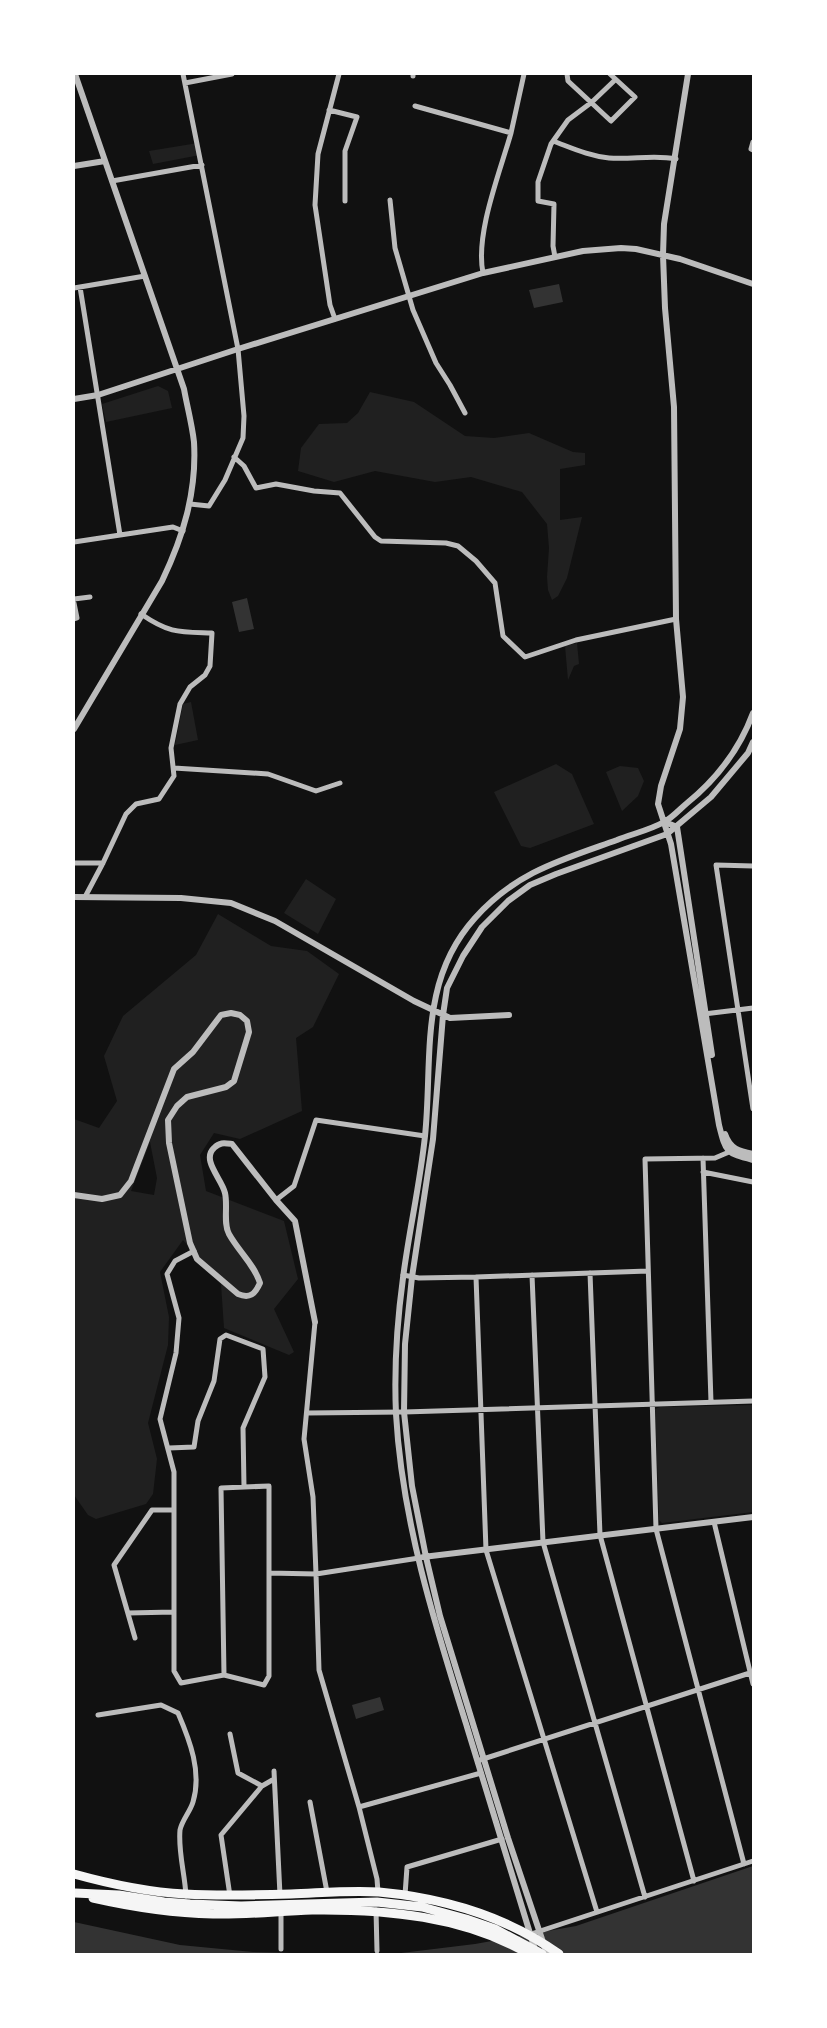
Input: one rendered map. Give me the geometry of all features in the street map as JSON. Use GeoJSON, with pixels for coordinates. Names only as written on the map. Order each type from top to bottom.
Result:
{"type":"FeatureCollection","features":[{"type":"Feature","properties":{"kind":"highway"},"geometry":{"type":"LineString","coordinates":[[74,1874],[114,1885],[163,1892],[238,1895],[377,1892],[426,1898],[474,1910],[531,1936],[559,1954]]}},
{"type":"Feature","properties":{"kind":"highway"},"geometry":{"type":"LineString","coordinates":[[74,1893],[119,1895],[164,1902],[241,1906],[377,1902],[422,1907],[495,1929],[545,1953]]}},
{"type":"Feature","properties":{"kind":"highway"},"geometry":{"type":"LineString","coordinates":[[74,1893],[137,1907],[192,1914],[336,1910],[400,1913],[467,1928],[510,1944],[528,1954]]}},
{"type":"Feature","properties":{"kind":"street"},"geometry":{"type":"LineString","coordinates":[[74,730],[162,580],[183,532],[190,504],[194,474],[194,441],[184,389],[75,74]]}},
{"type":"Feature","properties":{"kind":"street"},"geometry":{"type":"LineString","coordinates":[[183,74],[238,348],[244,416],[243,438],[225,480],[209,506],[190,504]]}},
{"type":"Feature","properties":{"kind":"street"},"geometry":{"type":"LineString","coordinates":[[185,83],[232,74]]}},
{"type":"Feature","properties":{"kind":"street"},"geometry":{"type":"LineString","coordinates":[[335,319],[330,305],[315,205],[318,154],[339,74]]}},
{"type":"Feature","properties":{"kind":"street"},"geometry":{"type":"LineString","coordinates":[[484,273],[481,262],[482,237],[511,133],[524,74]]}},
{"type":"Feature","properties":{"kind":"street"},"geometry":{"type":"LineString","coordinates":[[567,74],[568,82],[611,121],[634,97],[610,74]]}},
{"type":"Feature","properties":{"kind":"street"},"geometry":{"type":"LineString","coordinates":[[688,74],[676,159],[664,224],[663,255],[665,308],[674,407],[676,619],[683,697],[680,729],[661,786],[658,804],[671,844],[721,1114],[728,1142],[732,1148],[753,1154]]}},
{"type":"Feature","properties":{"kind":"street"},"geometry":{"type":"LineString","coordinates":[[555,257],[552,246],[554,204],[538,201],[538,182],[554,140],[568,120],[592,102],[615,80]]}},
{"type":"Feature","properties":{"kind":"street"},"geometry":{"type":"LineString","coordinates":[[416,106],[511,133]]}},
{"type":"Feature","properties":{"kind":"street"},"geometry":{"type":"LineString","coordinates":[[329,110],[357,117],[345,151],[346,201]]}},
{"type":"Feature","properties":{"kind":"street"},"geometry":{"type":"LineString","coordinates":[[554,140],[582,153],[610,158],[664,156],[676,159]]}},
{"type":"Feature","properties":{"kind":"street"},"geometry":{"type":"LineString","coordinates":[[753,142],[751,149],[753,150]]}},
{"type":"Feature","properties":{"kind":"street"},"geometry":{"type":"LineString","coordinates":[[74,166],[105,161]]}},
{"type":"Feature","properties":{"kind":"street"},"geometry":{"type":"LineString","coordinates":[[112,181],[202,165]]}},
{"type":"Feature","properties":{"kind":"street"},"geometry":{"type":"LineString","coordinates":[[390,200],[395,248],[412,310],[436,364],[465,413]]}},
{"type":"Feature","properties":{"kind":"street"},"geometry":{"type":"LineString","coordinates":[[74,399],[98,395],[238,348],[484,273],[555,257],[603,249],[636,249],[680,259],[753,284]]}},
{"type":"Feature","properties":{"kind":"street"},"geometry":{"type":"LineString","coordinates":[[74,288],[145,276]]}},
{"type":"Feature","properties":{"kind":"street"},"geometry":{"type":"LineString","coordinates":[[80,287],[120,535]]}},
{"type":"Feature","properties":{"kind":"street"},"geometry":{"type":"LineString","coordinates":[[234,457],[244,466],[256,488],[276,484],[314,491],[340,493],[375,537],[382,540],[446,543],[458,546],[476,561],[495,583],[503,636],[525,657],[576,640],[676,619]]}},
{"type":"Feature","properties":{"kind":"street"},"geometry":{"type":"LineString","coordinates":[[74,542],[173,528],[183,532]]}},
{"type":"Feature","properties":{"kind":"street"},"geometry":{"type":"LineString","coordinates":[[74,619],[77,618],[74,601],[90,596]]}},
{"type":"Feature","properties":{"kind":"street"},"geometry":{"type":"LineString","coordinates":[[85,897],[126,814],[136,804],[159,799],[174,776],[171,748],[180,704],[190,687],[205,675],[210,666],[212,633],[174,632],[142,614]]}},
{"type":"Feature","properties":{"kind":"street"},"geometry":{"type":"LineString","coordinates":[[422,1558],[403,1488],[396,1412],[397,1342],[403,1275],[425,1136],[432,1010],[437,986],[452,952],[473,920],[500,893],[524,876],[665,822],[701,792],[722,770],[739,746],[753,713]]}},
{"type":"Feature","properties":{"kind":"street"},"geometry":{"type":"LineString","coordinates":[[545,1953],[543,1940],[432,1616],[412,1486],[404,1412],[405,1344],[412,1277],[433,1139],[442,1015],[447,988],[463,956],[482,926],[508,901],[530,885],[556,874],[667,834],[711,797],[748,752],[753,742]]}},
{"type":"Feature","properties":{"kind":"street"},"geometry":{"type":"LineString","coordinates":[[174,768],[268,774],[316,791],[340,783]]}},
{"type":"Feature","properties":{"kind":"street"},"geometry":{"type":"LineString","coordinates":[[665,822],[677,827]]}},
{"type":"Feature","properties":{"kind":"street"},"geometry":{"type":"LineString","coordinates":[[677,827],[719,1126],[724,1145],[729,1152],[753,1160]]}},
{"type":"Feature","properties":{"kind":"street"},"geometry":{"type":"LineString","coordinates":[[74,863],[103,863]]}},
{"type":"Feature","properties":{"kind":"street"},"geometry":{"type":"LineString","coordinates":[[753,866],[716,865],[753,1109]]}},
{"type":"Feature","properties":{"kind":"street"},"geometry":{"type":"LineString","coordinates":[[74,897],[200,899],[240,906],[275,921],[414,1001],[442,1015],[450,1018],[509,1015]]}},
{"type":"Feature","properties":{"kind":"street"},"geometry":{"type":"LineString","coordinates":[[704,1014],[753,1008]]}},
{"type":"Feature","properties":{"kind":"street"},"geometry":{"type":"LineString","coordinates":[[74,1195],[102,1199],[120,1195],[130,1181],[174,1069],[194,1052],[221,1015],[240,1014],[247,1021],[249,1032],[234,1080],[226,1087],[187,1097],[177,1106],[168,1120],[169,1143],[186,1226],[197,1259],[238,1294],[244,1297],[250,1296],[257,1291],[260,1282],[256,1272],[228,1233],[228,1205],[224,1190],[209,1161],[211,1151],[222,1143],[232,1144],[276,1200],[296,1221],[315,1322],[304,1439],[313,1496],[319,1670],[359,1808],[377,1879],[378,1892]]}},
{"type":"Feature","properties":{"kind":"street"},"geometry":{"type":"LineString","coordinates":[[276,1200],[294,1186],[316,1120],[425,1136]]}},
{"type":"Feature","properties":{"kind":"street"},"geometry":{"type":"LineString","coordinates":[[729,1152],[715,1158],[645,1158],[656,1529],[744,1864]]}},
{"type":"Feature","properties":{"kind":"street"},"geometry":{"type":"LineString","coordinates":[[703,1158],[711,1402]]}},
{"type":"Feature","properties":{"kind":"street"},"geometry":{"type":"LineString","coordinates":[[704,1172],[753,1182]]}},
{"type":"Feature","properties":{"kind":"street"},"geometry":{"type":"LineString","coordinates":[[194,1251],[175,1261],[167,1274],[179,1318],[176,1353],[160,1419],[174,1472],[174,1671],[181,1683],[224,1675],[264,1684],[269,1676],[269,1486],[221,1488],[224,1675]]}},
{"type":"Feature","properties":{"kind":"street"},"geometry":{"type":"LineString","coordinates":[[403,1275],[412,1277],[476,1277],[648,1271]]}},
{"type":"Feature","properties":{"kind":"street"},"geometry":{"type":"LineString","coordinates":[[590,1273],[600,1535],[694,1881]]}},
{"type":"Feature","properties":{"kind":"street"},"geometry":{"type":"LineString","coordinates":[[532,1275],[543,1542],[645,1897]]}},
{"type":"Feature","properties":{"kind":"street"},"geometry":{"type":"LineString","coordinates":[[476,1277],[486,1550],[597,1912]]}},
{"type":"Feature","properties":{"kind":"street"},"geometry":{"type":"LineString","coordinates":[[169,1448],[194,1448],[198,1421],[214,1381],[220,1339],[226,1335],[263,1349],[265,1377],[243,1428],[244,1487]]}},
{"type":"Feature","properties":{"kind":"street"},"geometry":{"type":"LineString","coordinates":[[307,1413],[595,1407],[651,1403],[753,1401]]}},
{"type":"Feature","properties":{"kind":"street"},"geometry":{"type":"LineString","coordinates":[[135,1638],[114,1565],[152,1510],[174,1510]]}},
{"type":"Feature","properties":{"kind":"street"},"geometry":{"type":"LineString","coordinates":[[269,1573],[316,1574],[543,1542],[753,1517]]}},
{"type":"Feature","properties":{"kind":"street"},"geometry":{"type":"LineString","coordinates":[[714,1522],[752,1673],[753,1684]]}},
{"type":"Feature","properties":{"kind":"street"},"geometry":{"type":"LineString","coordinates":[[128,1613],[174,1612]]}},
{"type":"Feature","properties":{"kind":"street"},"geometry":{"type":"LineString","coordinates":[[481,1760],[752,1673]]}},
{"type":"Feature","properties":{"kind":"street"},"geometry":{"type":"LineString","coordinates":[[98,1715],[161,1706],[178,1713],[188,1736],[198,1779],[193,1803],[180,1828],[180,1846],[186,1896]]}},
{"type":"Feature","properties":{"kind":"street"},"geometry":{"type":"LineString","coordinates":[[230,1734],[238,1773],[262,1786]]}},
{"type":"Feature","properties":{"kind":"street"},"geometry":{"type":"LineString","coordinates":[[481,1760],[481,1773],[537,1954]]}},
{"type":"Feature","properties":{"kind":"street"},"geometry":{"type":"LineString","coordinates":[[274,1771],[280,1895]]}},
{"type":"Feature","properties":{"kind":"street"},"geometry":{"type":"LineString","coordinates":[[359,1808],[481,1773]]}},
{"type":"Feature","properties":{"kind":"street"},"geometry":{"type":"LineString","coordinates":[[230,1897],[221,1835],[262,1786],[274,1779]]}},
{"type":"Feature","properties":{"kind":"street"},"geometry":{"type":"LineString","coordinates":[[310,1802],[327,1893]]}},
{"type":"Feature","properties":{"kind":"street"},"geometry":{"type":"LineString","coordinates":[[406,1897],[405,1881],[407,1867],[502,1840]]}},
{"type":"Feature","properties":{"kind":"street"},"geometry":{"type":"LineString","coordinates":[[533,1940],[539,1932],[753,1861]]}},
{"type":"Feature","properties":{"kind":"street"},"geometry":{"type":"LineString","coordinates":[[74,1874],[124,1886],[186,1896],[230,1897],[378,1892],[468,1911],[507,1924],[533,1940],[545,1953]]}},
{"type":"Feature","properties":{"kind":"street"},"geometry":{"type":"LineString","coordinates":[[74,1893],[120,1905],[155,1911],[230,1914],[376,1909],[409,1913],[471,1926],[517,1941],[543,1940]]}},
{"type":"Feature","properties":{"kind":"street"},"geometry":{"type":"LineString","coordinates":[[376,1909],[377,1950]]}},
{"type":"Feature","properties":{"kind":"street"},"geometry":{"type":"LineString","coordinates":[[281,1912],[281,1949]]}},
{"type":"Feature","properties":{"kind":"shaded area"},"geometry":{"type":"Polygon","coordinates":[[[198,143],[200,155],[153,164],[149,151],[198,143]]]}},
{"type":"Feature","properties":{"kind":"shaded area"},"geometry":{"type":"Polygon","coordinates":[[[559,284],[563,302],[534,308],[529,290],[559,284]]]}},
{"type":"Feature","properties":{"kind":"shaded area"},"geometry":{"type":"Polygon","coordinates":[[[158,386],[168,391],[172,408],[106,422],[102,404],[158,386]]]}},
{"type":"Feature","properties":{"kind":"shaded area"},"geometry":{"type":"Polygon","coordinates":[[[370,392],[414,402],[465,436],[494,438],[529,433],[573,452],[585,453],[585,465],[560,469],[560,520],[582,517],[567,578],[558,596],[552,600],[548,590],[549,548],[547,524],[522,492],[471,477],[435,482],[375,471],[334,482],[298,471],[301,448],[319,424],[347,423],[358,413],[370,392]]]}},
{"type":"Feature","properties":{"kind":"shaded area"},"geometry":{"type":"Polygon","coordinates":[[[247,598],[254,629],[239,632],[232,602],[247,598]]]}},
{"type":"Feature","properties":{"kind":"shaded area"},"geometry":{"type":"Polygon","coordinates":[[[577,643],[579,664],[574,666],[568,680],[565,646],[577,643]]]}},
{"type":"Feature","properties":{"kind":"shaded area"},"geometry":{"type":"Polygon","coordinates":[[[191,702],[198,740],[175,745],[183,704],[191,702]]]}},
{"type":"Feature","properties":{"kind":"shaded area"},"geometry":{"type":"Polygon","coordinates":[[[556,764],[572,774],[594,824],[530,848],[521,846],[494,792],[556,764]]]}},
{"type":"Feature","properties":{"kind":"shaded area"},"geometry":{"type":"Polygon","coordinates":[[[620,766],[638,768],[644,781],[638,796],[622,811],[606,772],[620,766]]]}},
{"type":"Feature","properties":{"kind":"shaded area"},"geometry":{"type":"Polygon","coordinates":[[[306,879],[336,899],[318,934],[284,913],[306,879]]]}},
{"type":"Feature","properties":{"kind":"shaded area"},"geometry":{"type":"Polygon","coordinates":[[[218,914],[271,946],[307,951],[339,974],[313,1027],[296,1038],[302,1111],[240,1139],[214,1133],[200,1155],[206,1191],[284,1221],[298,1279],[274,1309],[294,1352],[289,1355],[224,1328],[221,1284],[183,1240],[160,1272],[169,1317],[168,1345],[148,1423],[157,1459],[153,1494],[146,1504],[96,1519],[88,1515],[74,1495],[74,1119],[99,1128],[117,1101],[104,1056],[123,1016],[196,955],[218,914]],[[150,1142],[131,1191],[154,1195],[157,1178],[150,1142]]]}},
{"type":"Feature","properties":{"kind":"shaded area"},"geometry":{"type":"Polygon","coordinates":[[[753,1405],[753,1512],[662,1523],[659,1520],[655,1409],[660,1407],[753,1405]]]}},
{"type":"Feature","properties":{"kind":"shaded area"},"geometry":{"type":"Polygon","coordinates":[[[380,1697],[384,1710],[356,1719],[352,1705],[380,1697]]]}},
{"type":"Feature","properties":{"kind":"shaded area"},"geometry":{"type":"Polygon","coordinates":[[[753,1866],[753,1954],[393,1954],[475,1944],[576,1926],[753,1866]]]}},
{"type":"Feature","properties":{"kind":"shaded area"},"geometry":{"type":"Polygon","coordinates":[[[74,1922],[180,1945],[253,1952],[330,1954],[74,1954],[74,1922]]]}}]}
